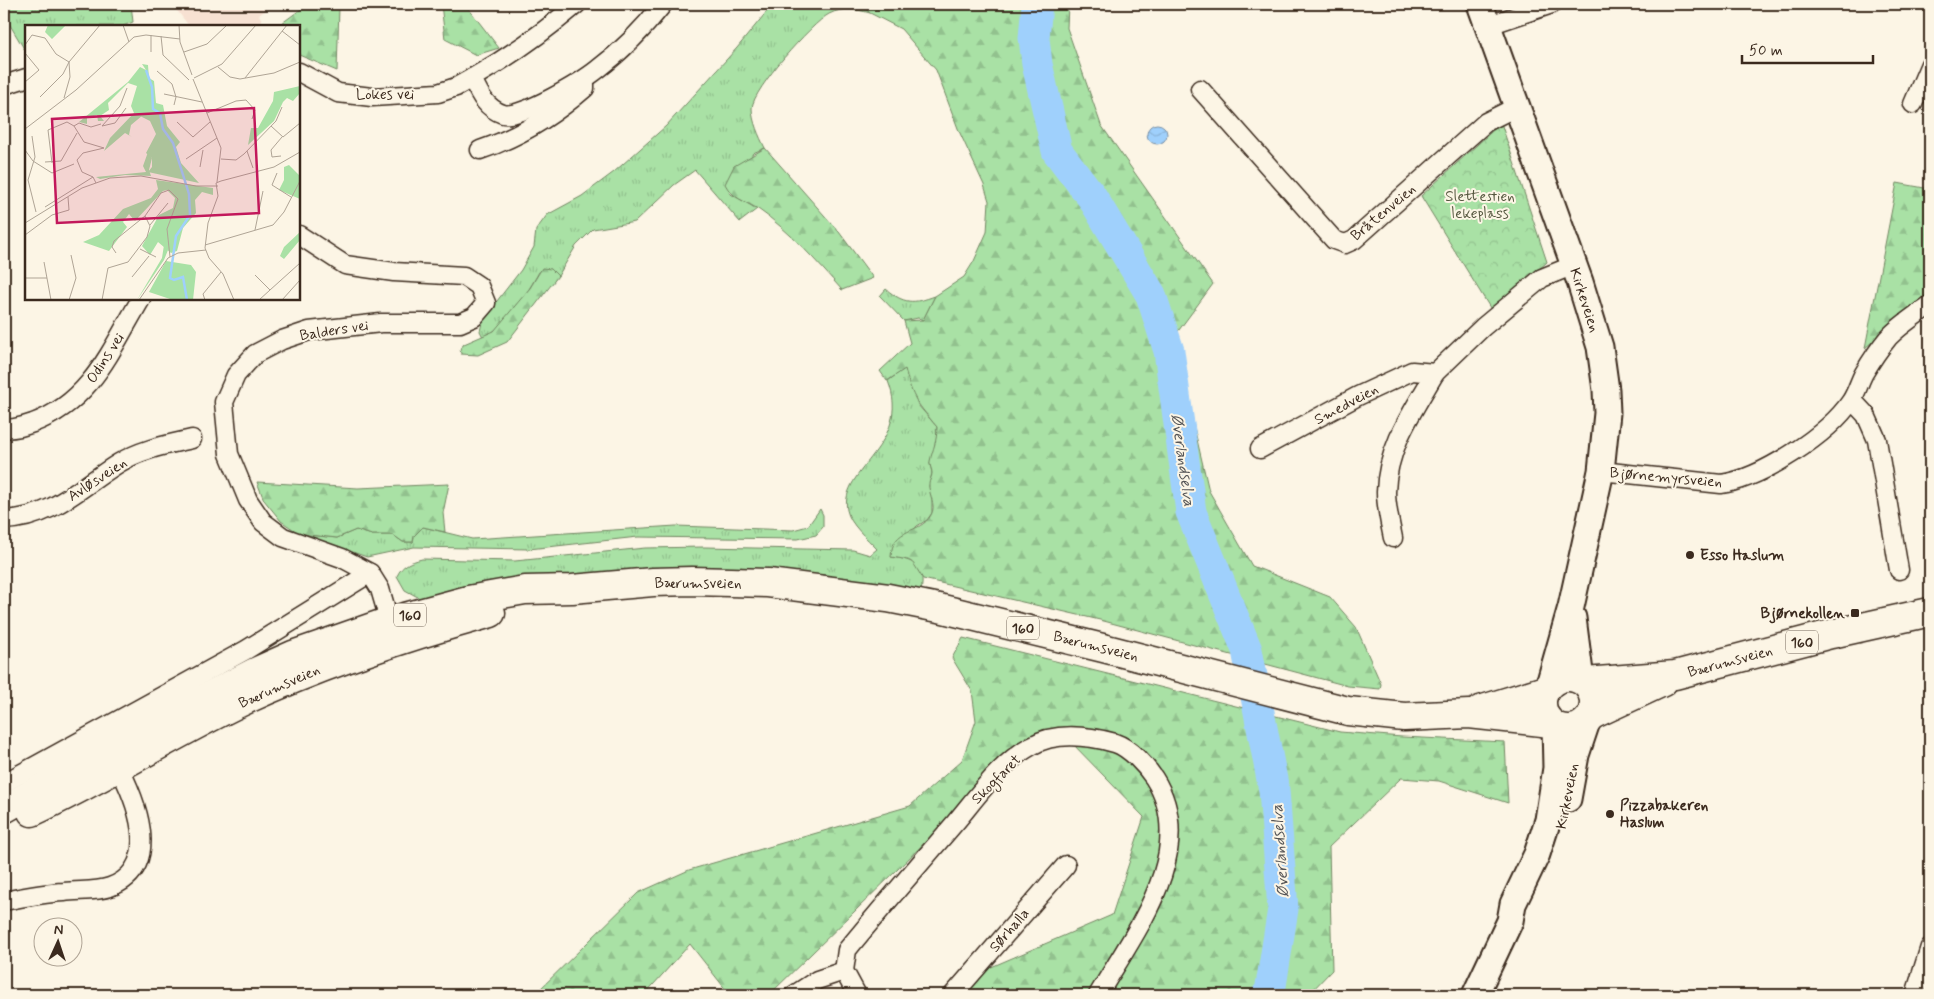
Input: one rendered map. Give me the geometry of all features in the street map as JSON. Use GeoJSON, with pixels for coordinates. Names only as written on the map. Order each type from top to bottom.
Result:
{"type":"FeatureCollection","features":[{"type":"Feature","properties":{"kind":"main road","name":"Kirkeveien"},"geometry":{"type":"LineString","coordinates":[[1484,15],[1574,265],[1600,348],[1604,367],[1607,413],[1602,471],[1571,607],[1547,688]]}},
{"type":"Feature","properties":{"kind":"main road","name":"Bærumsveien"},"geometry":{"type":"LineString","coordinates":[[4,826],[115,759],[153,724],[255,672],[294,655],[393,630],[572,590],[692,581],[768,583],[832,590],[939,608],[1348,711],[1404,717],[1469,714],[1553,724]]}},
{"type":"Feature","properties":{"kind":"main road","name":"Kirkeveien"},"geometry":{"type":"LineString","coordinates":[[1571,607],[1583,681]]}},
{"type":"Feature","properties":{"kind":"main road","name":"Bærumsveien"},"geometry":{"type":"LineString","coordinates":[[1583,681],[1675,675],[1831,634],[1930,612]]}},
{"type":"Feature","properties":{"kind":"main road","name":"Bærumsveien"},"geometry":{"type":"LineString","coordinates":[[1590,717],[1654,688],[1675,675]]}},
{"type":"Feature","properties":{"kind":"main road","name":"160"},"geometry":{"type":"LineString","coordinates":[[1547,688],[1564,677],[1583,681]]}},
{"type":"Feature","properties":{"kind":"main road"},"geometry":{"type":"LineString","coordinates":[[1583,681],[1594,698],[1590,717]]}},
{"type":"Feature","properties":{"kind":"main road","name":"Bærumsveien"},"geometry":{"type":"LineString","coordinates":[[1469,714],[1547,688]]}},
{"type":"Feature","properties":{"kind":"main road"},"geometry":{"type":"LineString","coordinates":[[1547,688],[1543,707],[1553,724]]}},
{"type":"Feature","properties":{"kind":"main road","name":"Kirkeveien"},"geometry":{"type":"LineString","coordinates":[[1510,921],[1524,908],[1558,840],[1564,823],[1576,755],[1590,717]]}},
{"type":"Feature","properties":{"kind":"main road","name":"160"},"geometry":{"type":"LineString","coordinates":[[1553,724],[1572,728],[1581,726],[1590,717]]}},
{"type":"Feature","properties":{"kind":"main road","name":"Kirkeveien"},"geometry":{"type":"LineString","coordinates":[[1475,995],[1510,921],[1513,904],[1537,854],[1548,820],[1555,782],[1553,724]]}},
{"type":"Feature","properties":{"kind":"main road","name":"Bærumsveien"},"geometry":{"type":"LineString","coordinates":[[4,808],[115,759]]}},
{"type":"Feature","properties":{"kind":"street","name":"Lokes vei"},"geometry":{"type":"LineString","coordinates":[[300,73],[338,92],[372,97],[438,93],[456,87],[494,65],[556,22],[577,4]]}},
{"type":"Feature","properties":{"kind":"street"},"geometry":{"type":"LineString","coordinates":[[472,78],[490,109],[505,115],[524,110],[598,69],[652,18],[663,4]]}},
{"type":"Feature","properties":{"kind":"street"},"geometry":{"type":"LineString","coordinates":[[1484,15],[1552,4]]}},
{"type":"Feature","properties":{"kind":"street"},"geometry":{"type":"LineString","coordinates":[[1913,104],[1930,64]]}},
{"type":"Feature","properties":{"kind":"street"},"geometry":{"type":"LineString","coordinates":[[4,85],[25,78]]}},
{"type":"Feature","properties":{"kind":"street"},"geometry":{"type":"LineString","coordinates":[[480,150],[499,144],[539,124],[585,88],[584,78]]}},
{"type":"Feature","properties":{"kind":"street","name":"Bråtenveien"},"geometry":{"type":"LineString","coordinates":[[1200,89],[1334,240],[1345,244],[1354,240],[1486,122],[1518,106]]}},
{"type":"Feature","properties":{"kind":"street","name":"Balders vei"},"geometry":{"type":"LineString","coordinates":[[300,236],[346,265],[394,272],[464,276],[479,286],[486,303],[474,318],[460,323],[365,324],[310,331],[282,340],[255,354],[236,375],[224,402],[229,454],[248,500],[263,522],[284,537],[342,558],[370,573]]}},
{"type":"Feature","properties":{"kind":"street"},"geometry":{"type":"LineString","coordinates":[[1393,538],[1386,493],[1389,468],[1402,429],[1435,373],[1483,328],[1542,278],[1574,265]]}},
{"type":"Feature","properties":{"kind":"street","name":"Odins vei"},"geometry":{"type":"LineString","coordinates":[[4,428],[10,429],[30,424],[70,404],[94,379],[140,300]]}},
{"type":"Feature","properties":{"kind":"street","name":"Bjørnemyrsveien"},"geometry":{"type":"LineString","coordinates":[[1602,471],[1700,483],[1738,482],[1762,472],[1818,434],[1837,418],[1852,400],[1864,373],[1888,338],[1930,305]]}},
{"type":"Feature","properties":{"kind":"street","name":"Smedveien"},"geometry":{"type":"LineString","coordinates":[[1260,449],[1358,396],[1412,371],[1435,373]]}},
{"type":"Feature","properties":{"kind":"street"},"geometry":{"type":"LineString","coordinates":[[1852,400],[1866,415],[1877,440],[1899,570]]}},
{"type":"Feature","properties":{"kind":"street","name":"Avløsveien"},"geometry":{"type":"LineString","coordinates":[[4,520],[46,512],[119,463],[147,449],[192,439]]}},
{"type":"Feature","properties":{"kind":"street"},"geometry":{"type":"LineString","coordinates":[[4,783],[246,650],[370,573],[380,589],[393,630]]}},
{"type":"Feature","properties":{"kind":"street","name":"Skogfaret"},"geometry":{"type":"LineString","coordinates":[[844,971],[847,950],[1008,763],[1032,745],[1062,737],[1090,736],[1119,744],[1150,771],[1168,805],[1170,830],[1167,860],[1156,889],[1139,925],[1098,995]]}},
{"type":"Feature","properties":{"kind":"street"},"geometry":{"type":"LineString","coordinates":[[4,901],[37,894],[109,887],[121,881],[130,872],[137,863],[142,837],[131,791],[115,759]]}},
{"type":"Feature","properties":{"kind":"street","name":"Sørhalla"},"geometry":{"type":"LineString","coordinates":[[953,995],[1066,865]]}},
{"type":"Feature","properties":{"kind":"street"},"geometry":{"type":"LineString","coordinates":[[1915,995],[1930,947]]}},
{"type":"Feature","properties":{"kind":"street"},"geometry":{"type":"LineString","coordinates":[[794,995],[817,980],[844,971],[857,995]]}},
{"type":"Feature","properties":{"kind":"shaded area"},"geometry":{"type":"Polygon","coordinates":[[[172,4],[274,4],[259,15],[262,20],[255,25],[188,25],[172,4]]]}},
{"type":"Feature","properties":{"kind":"green space"},"geometry":{"type":"Polygon","coordinates":[[[4,4],[131,4],[133,22],[126,25],[25,25],[25,50],[4,15],[4,4]]]}},
{"type":"Feature","properties":{"kind":"green space"},"geometry":{"type":"Polygon","coordinates":[[[308,4],[368,4],[339,7],[337,71],[300,55],[300,25],[279,25],[308,4]]]}},
{"type":"Feature","properties":{"kind":"green space"},"geometry":{"type":"Polygon","coordinates":[[[441,4],[465,4],[499,48],[476,55],[445,39],[441,4]]]}},
{"type":"Feature","properties":{"kind":"green space"},"geometry":{"type":"Polygon","coordinates":[[[773,4],[860,4],[870,13],[844,10],[829,14],[797,43],[772,73],[755,99],[752,108],[753,118],[765,148],[753,153],[729,193],[757,209],[740,222],[695,170],[674,185],[635,222],[593,229],[576,246],[558,276],[551,269],[539,272],[515,309],[491,333],[483,337],[480,331],[483,319],[521,270],[534,247],[536,230],[547,215],[582,196],[614,172],[666,126],[737,48],[773,4]]]}},
{"type":"Feature","properties":{"kind":"green space"},"geometry":{"type":"Polygon","coordinates":[[[860,4],[1068,4],[1067,28],[1101,125],[1213,284],[1176,334],[1191,414],[1209,491],[1252,566],[1330,597],[1356,627],[1381,684],[1380,689],[1348,686],[1100,620],[923,579],[911,562],[891,557],[896,540],[901,535],[920,526],[933,511],[929,488],[932,476],[930,462],[936,441],[937,427],[916,401],[905,369],[887,381],[880,371],[910,343],[904,321],[923,320],[935,296],[964,277],[974,261],[987,232],[989,201],[984,185],[959,131],[936,70],[901,29],[870,13],[860,4]]]}},
{"type":"Feature","properties":{"kind":"green space","name":"Slettestien lekeplass"},"geometry":{"type":"Polygon","coordinates":[[[1501,123],[1547,262],[1492,311],[1421,196],[1501,123]]]}},
{"type":"Feature","properties":{"kind":"green space"},"geometry":{"type":"Polygon","coordinates":[[[765,148],[839,232],[873,278],[842,290],[803,247],[781,227],[758,209],[731,193],[725,184],[734,166],[765,148]]]}},
{"type":"Feature","properties":{"kind":"green space"},"geometry":{"type":"Polygon","coordinates":[[[1897,183],[1930,189],[1930,293],[1865,348],[1897,183]]]}},
{"type":"Feature","properties":{"kind":"green space"},"geometry":{"type":"Polygon","coordinates":[[[542,268],[551,269],[558,276],[507,342],[478,355],[461,354],[460,349],[464,344],[494,331],[530,288],[542,268]]]}},
{"type":"Feature","properties":{"kind":"green space"},"geometry":{"type":"Polygon","coordinates":[[[886,289],[898,298],[909,301],[935,296],[923,320],[918,318],[904,321],[880,296],[886,289]]]}},
{"type":"Feature","properties":{"kind":"green space"},"geometry":{"type":"Polygon","coordinates":[[[905,368],[918,405],[937,427],[937,442],[930,463],[932,473],[929,486],[932,499],[932,513],[927,520],[917,526],[891,557],[912,562],[920,570],[922,576],[921,592],[671,569],[587,574],[425,601],[405,590],[397,576],[407,564],[422,559],[515,561],[645,548],[704,547],[853,550],[870,555],[877,549],[859,531],[849,516],[847,495],[854,481],[884,439],[891,422],[893,403],[888,381],[905,368]]]}},
{"type":"Feature","properties":{"kind":"green space"},"geometry":{"type":"Polygon","coordinates":[[[257,482],[358,488],[449,484],[443,513],[445,532],[423,527],[414,536],[413,542],[403,542],[393,535],[372,535],[356,530],[337,538],[300,534],[281,521],[264,500],[257,482]]]}},
{"type":"Feature","properties":{"kind":"green space"},"geometry":{"type":"Polygon","coordinates":[[[820,509],[823,515],[823,527],[816,535],[798,539],[638,537],[529,549],[414,547],[367,557],[300,534],[337,538],[356,530],[372,535],[393,535],[403,542],[413,542],[414,536],[423,527],[472,539],[676,526],[793,530],[808,526],[820,509]]]}},
{"type":"Feature","properties":{"kind":"green space"},"geometry":{"type":"Polygon","coordinates":[[[963,638],[1340,732],[1505,742],[1508,803],[1439,781],[1401,778],[1329,847],[1332,970],[1308,995],[965,995],[982,971],[1112,915],[1144,817],[1068,739],[1027,743],[769,995],[730,995],[690,944],[644,995],[534,995],[638,893],[689,870],[910,806],[962,760],[976,721],[972,691],[952,658],[963,638]]]}},
{"type":"Feature","properties":{"kind":"water"},"geometry":{"type":"Polygon","coordinates":[[[1157,124],[1164,127],[1167,134],[1164,141],[1157,144],[1150,141],[1147,134],[1150,127],[1157,124]]]}},
{"type":"Feature","properties":{"kind":"waterway","name":"Øverlandselva"},"geometry":{"type":"LineString","coordinates":[[1037,4],[1034,38],[1037,64],[1057,151],[1092,197],[1151,295],[1169,351],[1191,512],[1247,650],[1274,790],[1283,909],[1270,992],[1267,995]]}},
{"type":"Feature","properties":{"kind":"place","name":"Esso Haslum"},"geometry":{"type":"Point","coordinates":[1690,555]}},
{"type":"Feature","properties":{"kind":"place","name":"Bjørnekollen"},"geometry":{"type":"Point","coordinates":[1855,613]}},
{"type":"Feature","properties":{"kind":"place","name":"Pizzabakeren Haslum"},"geometry":{"type":"Point","coordinates":[1610,814]}}]}
